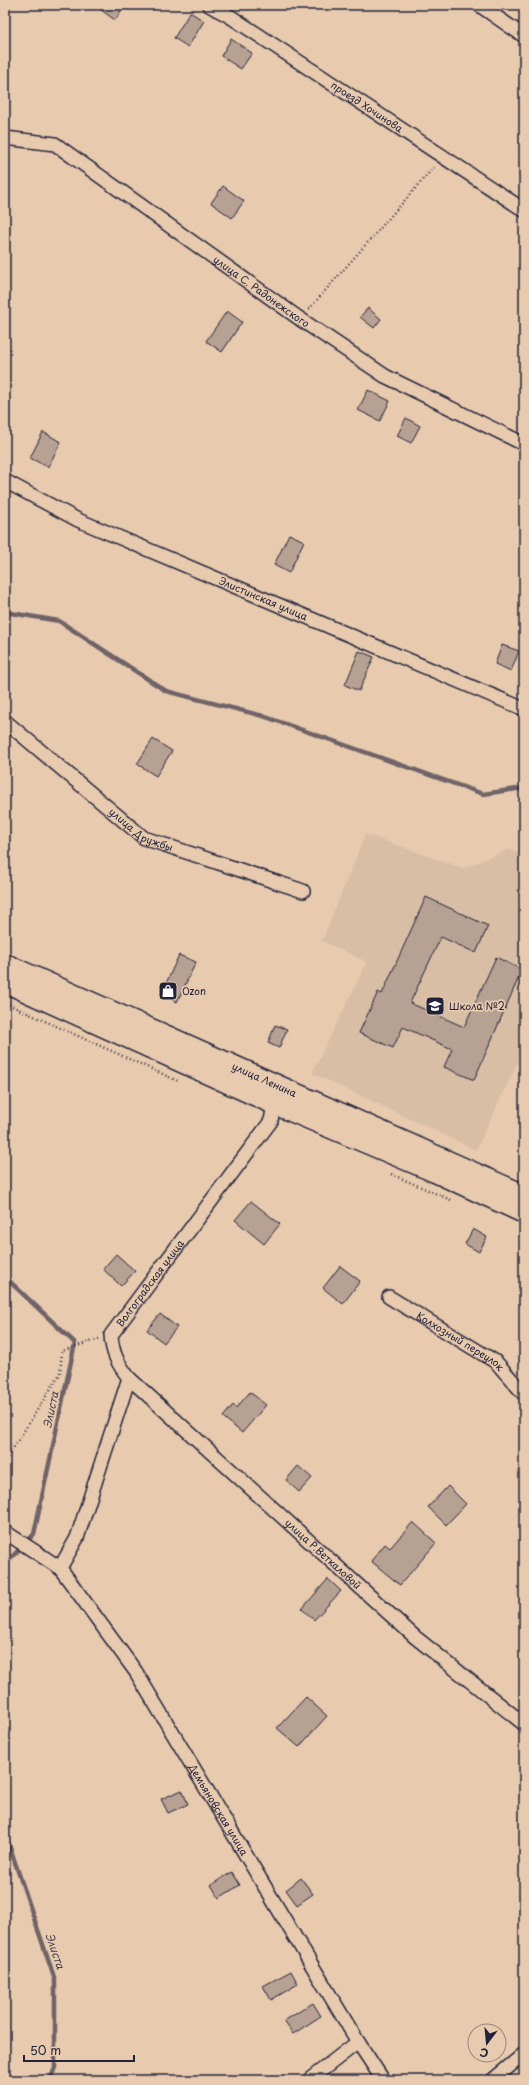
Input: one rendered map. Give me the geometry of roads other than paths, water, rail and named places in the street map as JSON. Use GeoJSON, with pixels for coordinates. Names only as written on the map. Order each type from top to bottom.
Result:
{"type":"FeatureCollection","features":[{"type":"Feature","properties":{"kind":"main road","name":"улица Ленина"},"geometry":{"type":"LineString","coordinates":[[5,964],[435,1172],[524,1213]]}},
{"type":"Feature","properties":{"kind":"main road","name":"улица Ленина"},"geometry":{"type":"LineString","coordinates":[[5,982],[204,1071],[278,1096],[524,1195]]}},
{"type":"Feature","properties":{"kind":"street","name":"проезд Хочинова"},"geometry":{"type":"LineString","coordinates":[[209,5],[231,17],[524,210]]}},
{"type":"Feature","properties":{"kind":"street"},"geometry":{"type":"LineString","coordinates":[[479,5],[524,36]]}},
{"type":"Feature","properties":{"kind":"street","name":"улица С. Радонежского"},"geometry":{"type":"LineString","coordinates":[[5,138],[54,144],[300,319],[385,376],[524,444]]}},
{"type":"Feature","properties":{"kind":"street","name":"Элистинская улица"},"geometry":{"type":"LineString","coordinates":[[5,481],[78,520],[524,709]]}},
{"type":"Feature","properties":{"kind":"street","name":"улица Дружбы"},"geometry":{"type":"LineString","coordinates":[[5,720],[144,838],[303,891]]}},
{"type":"Feature","properties":{"kind":"street","name":"Волгоградская улица"},"geometry":{"type":"LineString","coordinates":[[129,1378],[118,1364],[112,1349],[111,1335],[271,1121],[278,1096]]}},
{"type":"Feature","properties":{"kind":"street","name":"Колхозный переулок"},"geometry":{"type":"LineString","coordinates":[[389,1297],[496,1362],[524,1394]]}},
{"type":"Feature","properties":{"kind":"street"},"geometry":{"type":"LineString","coordinates":[[60,1568],[77,1538],[129,1378]]}},
{"type":"Feature","properties":{"kind":"street","name":"улица Р.Веткаловой"},"geometry":{"type":"LineString","coordinates":[[129,1378],[415,1637],[524,1724]]}},
{"type":"Feature","properties":{"kind":"street","name":"Демьяновская улица"},"geometry":{"type":"LineString","coordinates":[[7,1533],[60,1568],[136,1672],[358,2042],[383,2080]]}},
{"type":"Feature","properties":{"kind":"street"},"geometry":{"type":"LineString","coordinates":[[309,2080],[358,2042]]}},
{"type":"Feature","properties":{"kind":"street"},"geometry":{"type":"LineString","coordinates":[[493,2080],[524,2054]]}},
{"type":"Feature","properties":{"kind":"waterway"},"geometry":{"type":"LineString","coordinates":[[5,612],[59,621],[166,691],[263,716],[483,794],[524,788]]}},
{"type":"Feature","properties":{"kind":"waterway","name":"Элиста"},"geometry":{"type":"LineString","coordinates":[[5,1277],[75,1343],[34,1534],[5,1564]]}},
{"type":"Feature","properties":{"kind":"waterway","name":"Элиста"},"geometry":{"type":"LineString","coordinates":[[5,1833],[55,1980],[55,2068],[50,2080]]}},
{"type":"Feature","properties":{"kind":"place","name":"Ozon"},"geometry":{"type":"Point","coordinates":[168,991]}},
{"type":"Feature","properties":{"kind":"place","name":"Школа №2"},"geometry":{"type":"Point","coordinates":[435,1006]}}]}
